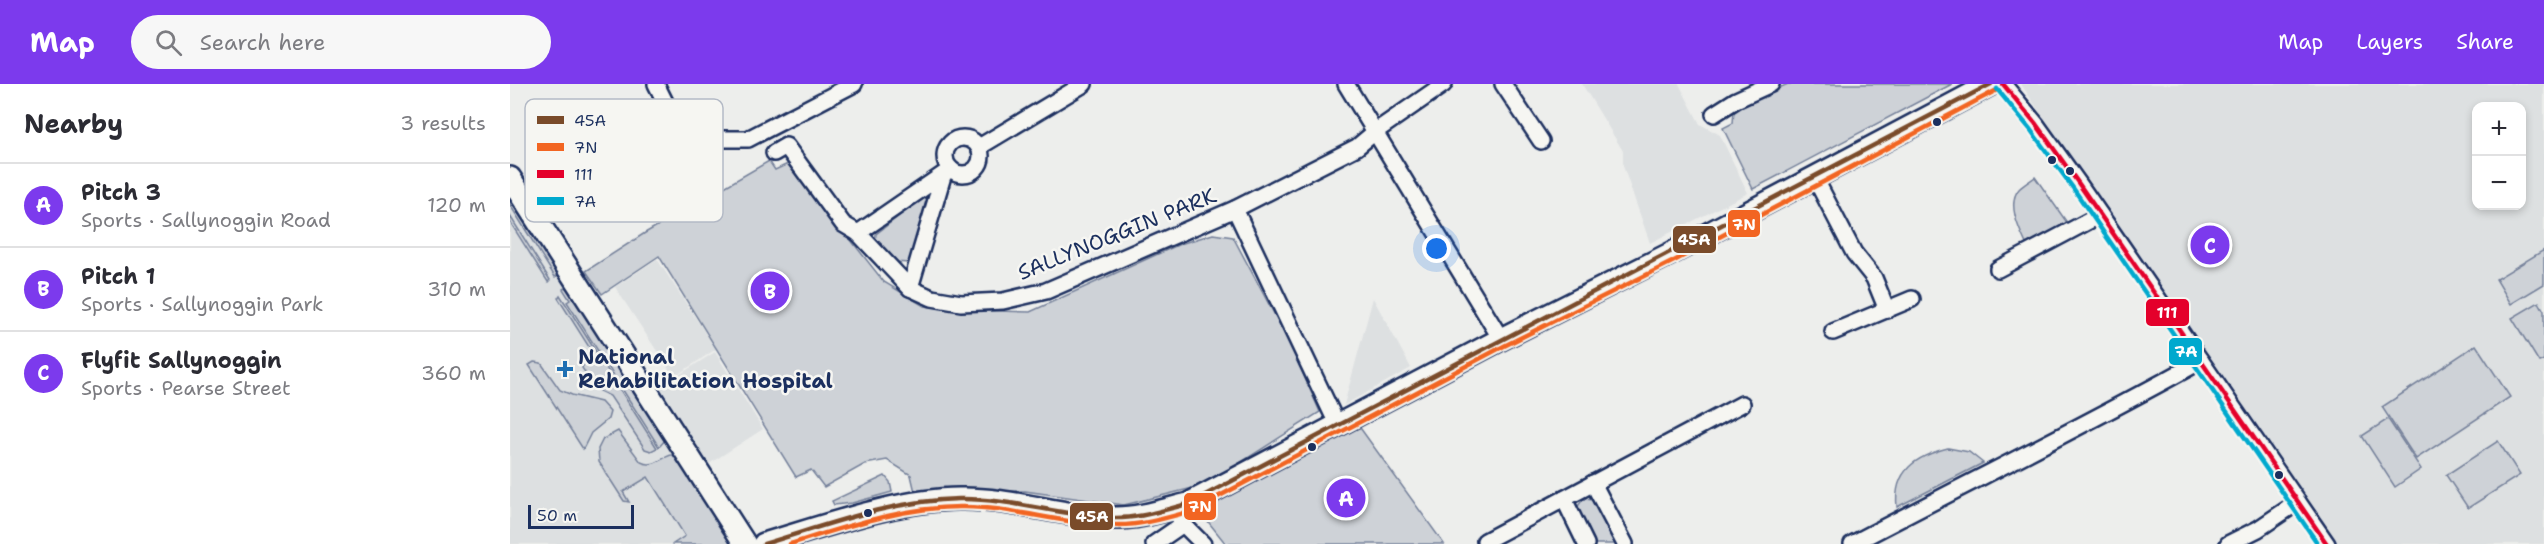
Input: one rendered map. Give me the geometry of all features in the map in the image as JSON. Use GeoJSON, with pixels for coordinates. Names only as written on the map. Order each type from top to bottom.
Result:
{"type":"FeatureCollection","features":[{"type":"Feature","properties":{"kind":"street"},"geometry":{"type":"LineString","coordinates":[[656,84],[664,99]]}},
{"type":"Feature","properties":{"kind":"street"},"geometry":{"type":"LineString","coordinates":[[723,139],[748,139],[837,88],[854,84]]}},
{"type":"Feature","properties":{"kind":"street"},"geometry":{"type":"LineString","coordinates":[[980,147],[1084,84]]}},
{"type":"Feature","properties":{"kind":"street"},"geometry":{"type":"LineString","coordinates":[[1346,84],[1501,339]]}},
{"type":"Feature","properties":{"kind":"street","name":"SALLYNOGGIN PARK"},"geometry":{"type":"LineString","coordinates":[[774,153],[786,146],[843,224],[858,233],[910,288],[932,298],[961,303],[1003,301],[1046,291],[1235,209],[1357,147],[1376,131],[1444,84]]}},
{"type":"Feature","properties":{"kind":"street"},"geometry":{"type":"LineString","coordinates":[[1503,84],[1540,141]]}},
{"type":"Feature","properties":{"kind":"street"},"geometry":{"type":"LineString","coordinates":[[1714,114],[1736,100],[1771,84]]}},
{"type":"Feature","properties":{"kind":"street"},"geometry":{"type":"LineString","coordinates":[[2003,84],[2036,124],[2327,544]]}},
{"type":"Feature","properties":{"kind":"street"},"geometry":{"type":"LineString","coordinates":[[1154,544],[1188,504],[1501,339],[1815,178],[1982,86]]}},
{"type":"Feature","properties":{"kind":"street"},"geometry":{"type":"LineString","coordinates":[[910,288],[947,173],[946,153],[951,143],[962,138],[967,138],[980,147]]}},
{"type":"Feature","properties":{"kind":"street"},"geometry":{"type":"LineString","coordinates":[[858,233],[947,173],[962,174],[974,170],[980,161],[980,147]]}},
{"type":"Feature","properties":{"kind":"street"},"geometry":{"type":"LineString","coordinates":[[510,178],[525,201]]}},
{"type":"Feature","properties":{"kind":"street"},"geometry":{"type":"LineString","coordinates":[[1815,178],[1854,253],[1874,278],[1887,310]]}},
{"type":"Feature","properties":{"kind":"street","name":"SALLYNOGGIN PARK"},"geometry":{"type":"LineString","coordinates":[[1235,209],[1338,426]]}},
{"type":"Feature","properties":{"kind":"street"},"geometry":{"type":"LineString","coordinates":[[1998,268],[2100,215]]}},
{"type":"Feature","properties":{"kind":"street"},"geometry":{"type":"LineString","coordinates":[[538,222],[745,544]]}},
{"type":"Feature","properties":{"kind":"street"},"geometry":{"type":"LineString","coordinates":[[1833,332],[1912,299]]}},
{"type":"Feature","properties":{"kind":"street"},"geometry":{"type":"LineString","coordinates":[[1852,544],[1996,468],[2131,401],[2200,361]]}},
{"type":"Feature","properties":{"kind":"street"},"geometry":{"type":"LineString","coordinates":[[1485,542],[1742,404]]}},
{"type":"Feature","properties":{"kind":"street"},"geometry":{"type":"LineString","coordinates":[[1593,483],[1625,544]]}},
{"type":"Feature","properties":{"kind":"street"},"geometry":{"type":"LineString","coordinates":[[764,544],[920,502],[956,499],[994,499],[1113,518],[1152,514],[1178,516],[1203,544]]}},
{"type":"Feature","properties":{"kind":"street"},"geometry":{"type":"LineString","coordinates":[[1564,499],[1586,544]]}},
{"type":"Feature","properties":{"kind":"street"},"geometry":{"type":"LineString","coordinates":[[2228,544],[2298,502]]}},
{"type":"Feature","properties":{"kind":"shaded area"},"geometry":{"type":"Polygon","coordinates":[[[1582,84],[1679,84],[1700,124],[1720,135],[1748,193],[1650,243],[1623,166],[1623,151],[1582,84]]]}},
{"type":"Feature","properties":{"kind":"shaded area"},"geometry":{"type":"Polygon","coordinates":[[[1788,84],[1952,84],[1753,189],[1723,128],[1733,123],[1734,111],[1738,106],[1788,84]]]}},
{"type":"Feature","properties":{"kind":"shaded area"},"geometry":{"type":"Polygon","coordinates":[[[2021,84],[2544,84],[2544,544],[2339,544],[2239,405],[2228,396],[2021,84]]]}},
{"type":"Feature","properties":{"kind":"shaded area"},"geometry":{"type":"Polygon","coordinates":[[[769,161],[775,170],[790,163],[884,282],[924,306],[958,310],[1030,312],[1180,244],[1213,234],[1233,237],[1287,338],[1320,412],[1205,485],[1124,505],[1025,491],[915,492],[911,475],[887,460],[865,464],[824,487],[811,470],[796,477],[659,256],[602,294],[586,271],[664,222],[723,222],[723,188],[769,161]]]}},
{"type":"Feature","properties":{"kind":"shaded area"},"geometry":{"type":"Polygon","coordinates":[[[2035,177],[2068,224],[2027,246],[2016,218],[2014,202],[2019,189],[2035,177]]]}},
{"type":"Feature","properties":{"kind":"shaded area"},"geometry":{"type":"Polygon","coordinates":[[[510,188],[525,211],[525,222],[532,222],[564,272],[555,277],[510,205],[510,188]]]}},
{"type":"Feature","properties":{"kind":"shaded area"},"geometry":{"type":"Polygon","coordinates":[[[934,189],[909,263],[895,262],[875,244],[876,234],[934,189]]]}},
{"type":"Feature","properties":{"kind":"shaded area","name":"National Rehabilitation Hospital"},"geometry":{"type":"Polygon","coordinates":[[[510,194],[525,218],[525,222],[528,222],[732,544],[510,544],[510,194]]]}},
{"type":"Feature","properties":{"kind":"shaded area"},"geometry":{"type":"Polygon","coordinates":[[[510,216],[550,280],[548,282],[510,222],[510,216]]]}},
{"type":"Feature","properties":{"kind":"shaded area"},"geometry":{"type":"Polygon","coordinates":[[[2544,250],[2544,284],[2511,304],[2496,279],[2544,250]]]}},
{"type":"Feature","properties":{"kind":"shaded area"},"geometry":{"type":"Polygon","coordinates":[[[657,259],[716,349],[674,377],[615,287],[657,259]]]}},
{"type":"Feature","properties":{"kind":"shaded area"},"geometry":{"type":"Polygon","coordinates":[[[571,284],[666,439],[659,447],[567,302],[570,300],[563,289],[571,284]]]}},
{"type":"Feature","properties":{"kind":"shaded area"},"geometry":{"type":"Polygon","coordinates":[[[560,295],[657,448],[651,451],[645,449],[610,396],[597,390],[582,368],[591,350],[558,298],[560,295]]]}},
{"type":"Feature","properties":{"kind":"shaded area"},"geometry":{"type":"Polygon","coordinates":[[[1373,298],[1411,368],[1344,405],[1373,298]]]}},
{"type":"Feature","properties":{"kind":"shaded area"},"geometry":{"type":"Polygon","coordinates":[[[2539,302],[2544,311],[2544,360],[2539,362],[2512,318],[2539,302]]]}},
{"type":"Feature","properties":{"kind":"shaded area"},"geometry":{"type":"Polygon","coordinates":[[[2476,345],[2510,397],[2416,459],[2382,407],[2476,345]]]}},
{"type":"Feature","properties":{"kind":"shaded area"},"geometry":{"type":"Polygon","coordinates":[[[715,352],[763,429],[709,464],[660,387],[715,352]]]}},
{"type":"Feature","properties":{"kind":"shaded area"},"geometry":{"type":"Polygon","coordinates":[[[534,362],[541,363],[560,390],[601,402],[610,412],[608,419],[591,433],[583,449],[529,365],[534,362]]]}},
{"type":"Feature","properties":{"kind":"shaded area"},"geometry":{"type":"Polygon","coordinates":[[[2388,419],[2421,469],[2395,487],[2362,436],[2388,419]]]}},
{"type":"Feature","properties":{"kind":"shaded area"},"geometry":{"type":"Polygon","coordinates":[[[1358,425],[1444,544],[1226,544],[1198,509],[1358,425]]]}},
{"type":"Feature","properties":{"kind":"shaded area"},"geometry":{"type":"Polygon","coordinates":[[[618,431],[641,462],[646,464],[655,463],[676,454],[736,544],[673,544],[685,536],[648,477],[623,492],[629,502],[624,501],[599,462],[598,449],[603,439],[618,431]]]}},
{"type":"Feature","properties":{"kind":"shaded area"},"geometry":{"type":"Polygon","coordinates":[[[2498,441],[2520,475],[2468,508],[2446,475],[2498,441]]]}},
{"type":"Feature","properties":{"kind":"shaded area"},"geometry":{"type":"Polygon","coordinates":[[[1948,448],[1969,452],[1983,463],[1897,507],[1899,484],[1909,467],[1936,451],[1948,448]]]}},
{"type":"Feature","properties":{"kind":"shaded area"},"geometry":{"type":"Polygon","coordinates":[[[885,476],[890,482],[892,492],[852,503],[834,505],[832,501],[885,476]]]}},
{"type":"Feature","properties":{"kind":"shaded area"},"geometry":{"type":"Polygon","coordinates":[[[1583,499],[1594,500],[1617,544],[1593,544],[1576,509],[1583,499]]]}},
{"type":"Feature","properties":{"kind":"transit line","name":"45A"},"geometry":{"type":"LineString","coordinates":[[764,544],[860,515],[934,500],[998,501],[1093,517],[1112,518],[1141,516],[1188,504],[1991,84]]}},
{"type":"Feature","properties":{"kind":"transit line","name":"111"},"geometry":{"type":"LineString","coordinates":[[2003,84],[2036,124],[2079,184],[2327,544]]}},
{"type":"Feature","properties":{"kind":"transit line","name":"7A"},"geometry":{"type":"LineString","coordinates":[[1997,89],[2030,129],[2073,188],[2318,544]]}},
{"type":"Feature","properties":{"kind":"transit line","name":"7N"},"geometry":{"type":"LineString","coordinates":[[790,544],[874,519],[938,508],[979,507],[1075,522],[1114,525],[1143,523],[1191,511],[1504,346],[1674,261],[1995,91]]}},
{"type":"Feature","properties":{"kind":"place","name":"Flyfit Sallynoggin"},"geometry":{"type":"Point","coordinates":[2210,245]}},
{"type":"Feature","properties":{"kind":"place","name":"Pitch 1"},"geometry":{"type":"Point","coordinates":[770,291]}},
{"type":"Feature","properties":{"kind":"place","name":"National Rehabilitation Hospital"},"geometry":{"type":"Point","coordinates":[565,369]}},
{"type":"Feature","properties":{"kind":"place","name":"Pitch 3"},"geometry":{"type":"Point","coordinates":[1346,498]}}]}
